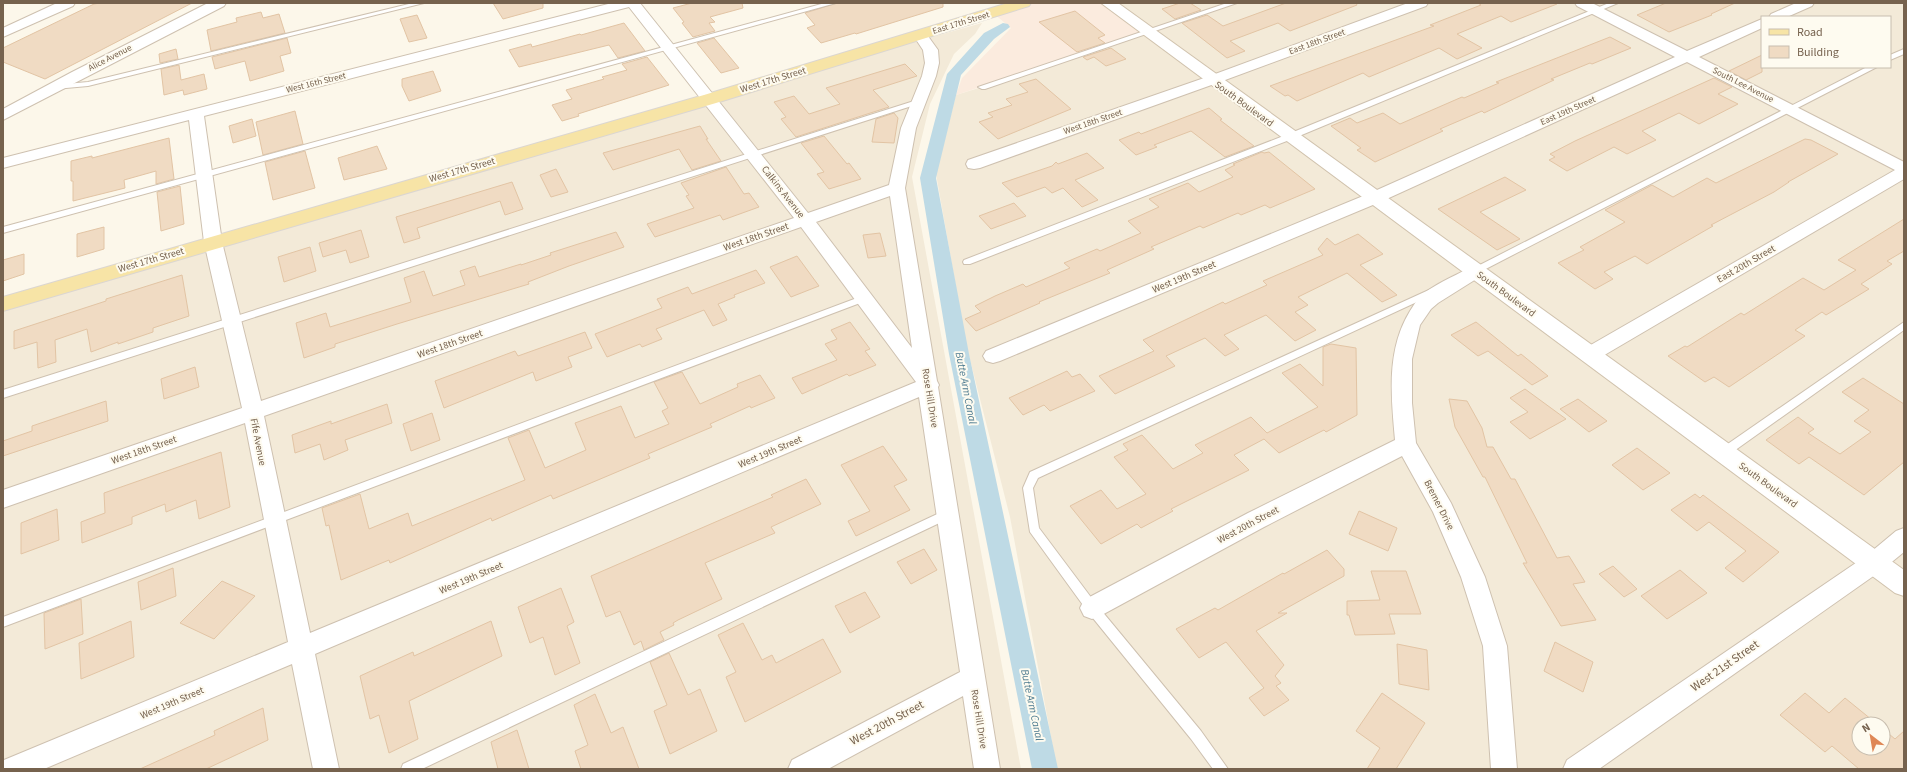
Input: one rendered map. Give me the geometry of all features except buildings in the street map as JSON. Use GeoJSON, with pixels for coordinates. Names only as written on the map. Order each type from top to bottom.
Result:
{"type":"FeatureCollection","features":[{"type":"Feature","properties":{"kind":"main road","name":"East 17th Street"},"geometry":{"type":"LineString","coordinates":[[920,35],[1024,3]]}},
{"type":"Feature","properties":{"kind":"main road","name":"West 17th Street"},"geometry":{"type":"LineString","coordinates":[[3,304],[710,99],[920,35]]}},
{"type":"Feature","properties":{"kind":"street"},"geometry":{"type":"LineString","coordinates":[[3,33],[68,3]]}},
{"type":"Feature","properties":{"kind":"street","name":"Alice Avenue"},"geometry":{"type":"LineString","coordinates":[[3,115],[53,87],[219,3]]}},
{"type":"Feature","properties":{"kind":"street","name":"West 16th Street"},"geometry":{"type":"LineString","coordinates":[[3,163],[628,3]]}},
{"type":"Feature","properties":{"kind":"street","name":"Calkins Avenue"},"geometry":{"type":"LineString","coordinates":[[633,3],[805,220],[929,385]]}},
{"type":"Feature","properties":{"kind":"street","name":"South Boulevard"},"geometry":{"type":"LineString","coordinates":[[1108,3],[1289,137],[1904,585]]}},
{"type":"Feature","properties":{"kind":"street","name":"East 18th Street"},"geometry":{"type":"LineString","coordinates":[[1212,80],[1421,3]]}},
{"type":"Feature","properties":{"kind":"street","name":"South Lee Avenue"},"geometry":{"type":"LineString","coordinates":[[1582,3],[1904,168]]}},
{"type":"Feature","properties":{"kind":"street"},"geometry":{"type":"LineString","coordinates":[[1778,16],[1807,3]]}},
{"type":"Feature","properties":{"kind":"street","name":"East 19th Street"},"geometry":{"type":"LineString","coordinates":[[1374,198],[1761,23]]}},
{"type":"Feature","properties":{"kind":"street","name":"Rose Hill Drive"},"geometry":{"type":"LineString","coordinates":[[920,35],[930,48],[932,67],[918,103],[904,148],[897,188],[929,385],[972,678],[987,769]]}},
{"type":"Feature","properties":{"kind":"street","name":"West 18th Street"},"geometry":{"type":"LineString","coordinates":[[974,164],[1212,80]]}},
{"type":"Feature","properties":{"kind":"street","name":"Fife Avenue"},"geometry":{"type":"LineString","coordinates":[[196,114],[214,242],[253,412],[326,769]]}},
{"type":"Feature","properties":{"kind":"street","name":"East 20th Street"},"geometry":{"type":"LineString","coordinates":[[1589,355],[1904,172]]}},
{"type":"Feature","properties":{"kind":"street","name":"West 18th Street"},"geometry":{"type":"LineString","coordinates":[[3,499],[897,188]]}},
{"type":"Feature","properties":{"kind":"street","name":"West 19th Street"},"geometry":{"type":"LineString","coordinates":[[993,356],[1374,198]]}},
{"type":"Feature","properties":{"kind":"street","name":"Bremer Drive"},"geometry":{"type":"LineString","coordinates":[[1475,272],[1428,301],[1411,325],[1402,359],[1406,444],[1443,509],[1473,577],[1495,646],[1504,769]]}},
{"type":"Feature","properties":{"kind":"street","name":"West 19th Street"},"geometry":{"type":"LineString","coordinates":[[13,769],[301,650],[929,385]]}},
{"type":"Feature","properties":{"kind":"street","name":"West 20th Street"},"geometry":{"type":"LineString","coordinates":[[1092,608],[1256,520],[1406,444]]}},
{"type":"Feature","properties":{"kind":"street","name":"West 21st Street"},"geometry":{"type":"LineString","coordinates":[[1576,769],[1874,563],[1904,538]]}},
{"type":"Feature","properties":{"kind":"street","name":"West 20th Street"},"geometry":{"type":"LineString","coordinates":[[801,769],[972,678]]}},
{"type":"Feature","properties":{"kind":"lane"},"geometry":{"type":"LineString","coordinates":[[53,87],[88,84],[421,3]]}},
{"type":"Feature","properties":{"kind":"lane"},"geometry":{"type":"LineString","coordinates":[[3,230],[205,173],[833,3]]}},
{"type":"Feature","properties":{"kind":"lane"},"geometry":{"type":"LineString","coordinates":[[982,87],[1234,3]]}},
{"type":"Feature","properties":{"kind":"lane"},"geometry":{"type":"LineString","coordinates":[[966,262],[1289,137],[1614,3]]}},
{"type":"Feature","properties":{"kind":"lane"},"geometry":{"type":"LineString","coordinates":[[1891,58],[1904,51]]}},
{"type":"Feature","properties":{"kind":"lane"},"geometry":{"type":"LineString","coordinates":[[1221,769],[1196,735],[1092,608],[1034,529],[1028,488],[1034,475],[1475,272],[1871,68]]}},
{"type":"Feature","properties":{"kind":"lane"},"geometry":{"type":"LineString","coordinates":[[3,394],[753,154],[918,103]]}},
{"type":"Feature","properties":{"kind":"lane"},"geometry":{"type":"LineString","coordinates":[[3,622],[865,298]]}},
{"type":"Feature","properties":{"kind":"lane"},"geometry":{"type":"LineString","coordinates":[[1723,453],[1904,325]]}},
{"type":"Feature","properties":{"kind":"lane"},"geometry":{"type":"LineString","coordinates":[[408,769],[948,514]]}},
{"type":"Feature","properties":{"kind":"shaded area"},"geometry":{"type":"Polygon","coordinates":[[[1024,3],[1108,3],[1149,32],[956,95],[962,78],[1011,28],[993,13],[1024,3]]]}},
{"type":"Feature","properties":{"kind":"shaded area"},"geometry":{"type":"Polygon","coordinates":[[[1108,3],[1904,3],[1904,769],[1057,769],[1010,517],[966,344],[936,174],[956,95],[982,87],[1108,3]]]}},
{"type":"Feature","properties":{"kind":"shaded area"},"geometry":{"type":"Polygon","coordinates":[[[982,23],[975,34],[954,54],[930,104],[912,177],[1021,769],[3,769],[3,304],[710,99],[982,23]]]}},
{"type":"Feature","properties":{"kind":"waterway","name":"Butte Arm Canal"},"geometry":{"type":"LineString","coordinates":[[1003,27],[989,36],[954,74],[928,178],[959,354],[1045,769]]}}]}
